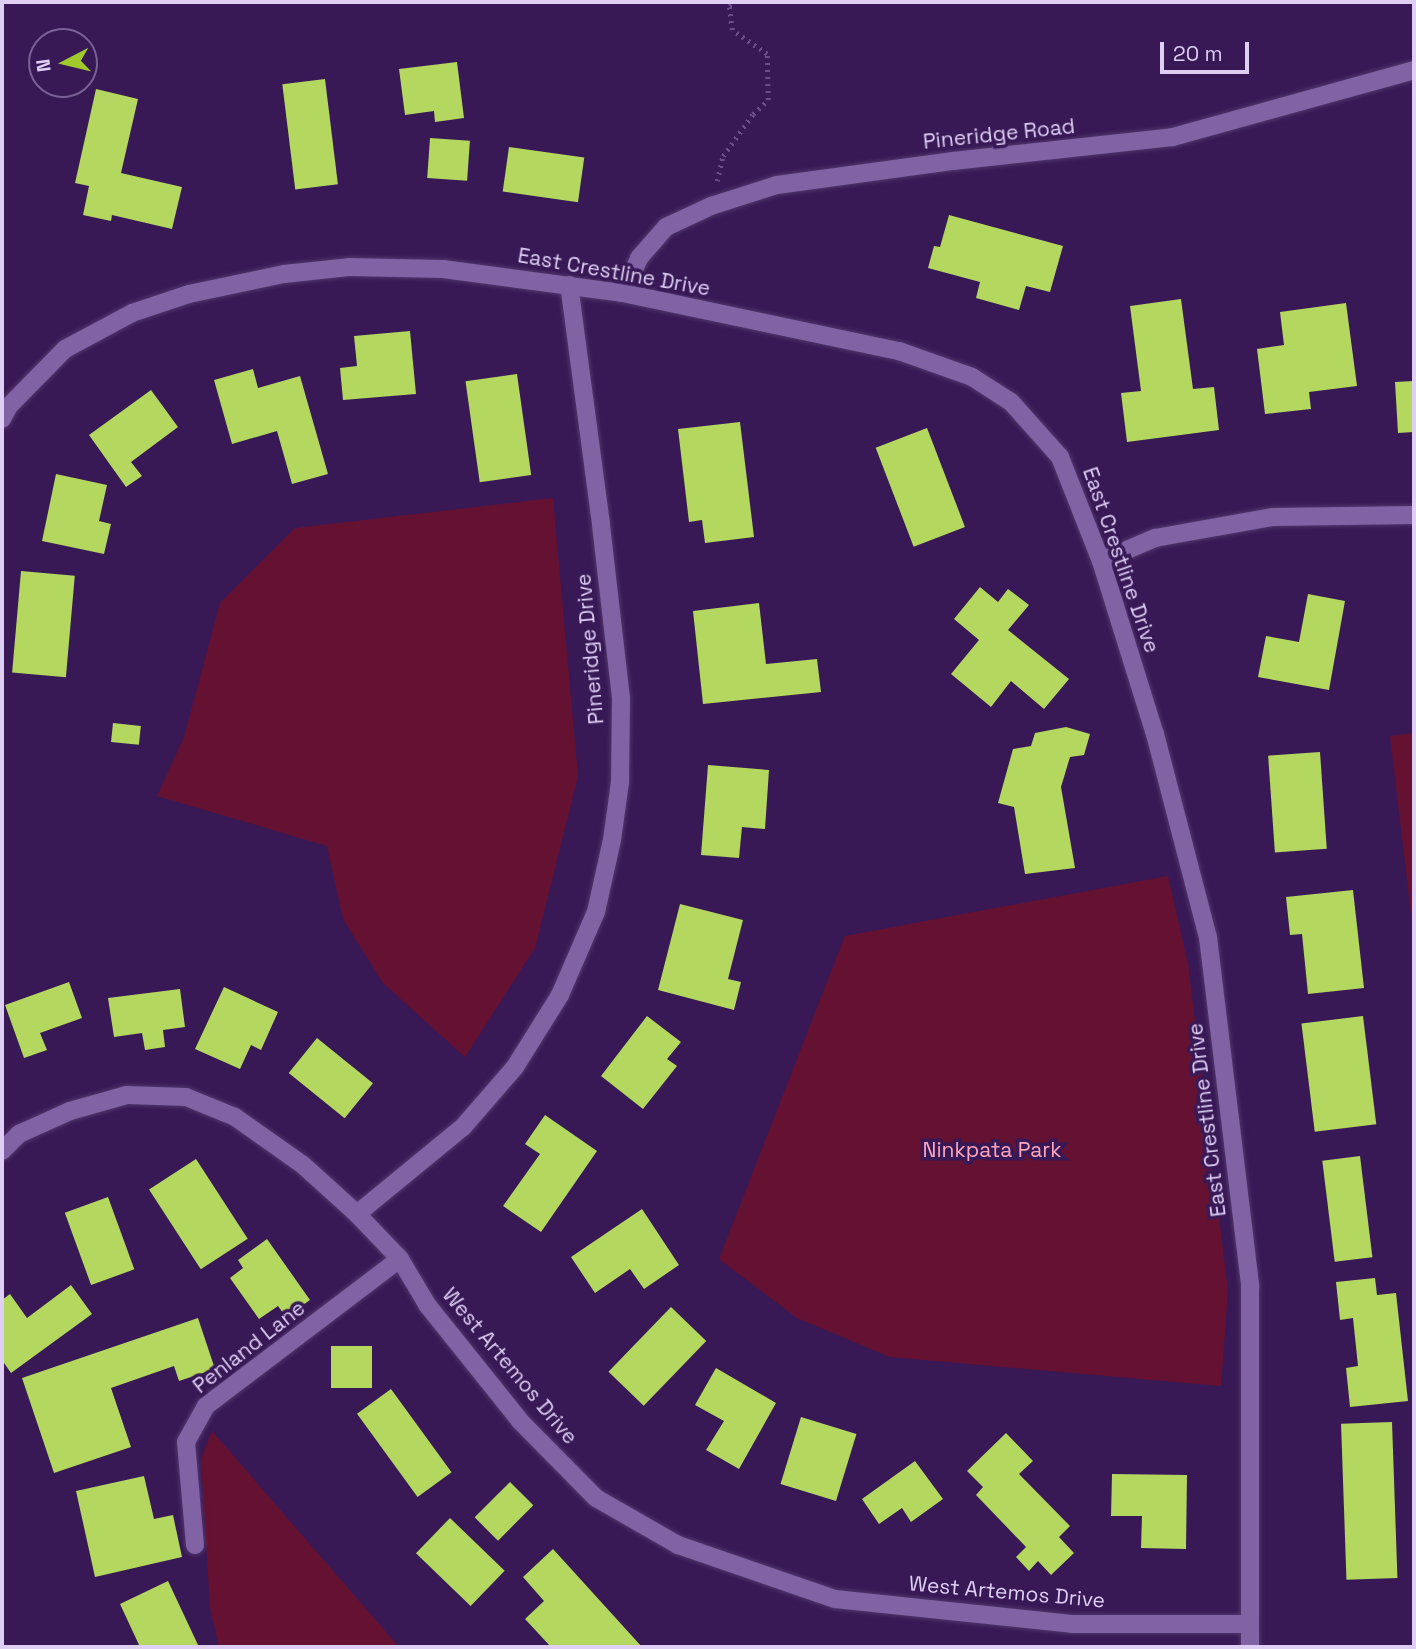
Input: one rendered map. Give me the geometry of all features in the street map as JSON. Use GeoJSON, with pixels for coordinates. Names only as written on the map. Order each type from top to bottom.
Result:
{"type":"FeatureCollection","features":[{"type":"Feature","properties":{"kind":"street","name":"Pineridge Road"},"geometry":{"type":"LineString","coordinates":[[623,293],[639,258],[666,227],[711,206],[777,185],[953,161],[1173,137],[1414,70]]}},
{"type":"Feature","properties":{"kind":"street","name":"East Crestline Drive"},"geometry":{"type":"LineString","coordinates":[[2,419],[9,406],[65,349],[132,313],[189,294],[284,274],[349,267],[443,269],[623,293],[899,351],[972,376],[1011,402],[1060,457],[1101,561],[1155,734],[1208,937],[1250,1286],[1250,1647]]}},
{"type":"Feature","properties":{"kind":"street","name":"Pineridge Drive"},"geometry":{"type":"LineString","coordinates":[[357,1214],[463,1127],[515,1068],[560,995],[599,900],[620,782],[621,698],[569,285]]}},
{"type":"Feature","properties":{"kind":"street"},"geometry":{"type":"LineString","coordinates":[[1101,561],[1155,538],[1273,517],[1414,515]]}},
{"type":"Feature","properties":{"kind":"street","name":"West Artemos Drive"},"geometry":{"type":"LineString","coordinates":[[2,1151],[19,1134],[70,1111],[127,1095],[186,1097],[235,1117],[303,1165],[357,1214],[400,1259],[428,1306],[520,1421],[596,1498],[678,1545],[835,1599],[1072,1624],[1250,1624]]}},
{"type":"Feature","properties":{"kind":"street","name":"Penland Lane"},"geometry":{"type":"LineString","coordinates":[[195,1545],[186,1442],[205,1406],[400,1259]]}},
{"type":"Feature","properties":{"kind":"path"},"geometry":{"type":"LineString","coordinates":[[711,206],[723,156],[753,114],[768,100],[767,54],[732,30],[729,5],[733,2]]}},
{"type":"Feature","properties":{"kind":"green space"},"geometry":{"type":"Polygon","coordinates":[[[553,498],[578,776],[535,948],[465,1057],[383,983],[343,919],[327,846],[157,796],[184,737],[220,603],[295,528],[553,498]]]}},
{"type":"Feature","properties":{"kind":"green space"},"geometry":{"type":"Polygon","coordinates":[[[1414,733],[1414,939],[1390,736],[1414,733]]]}},
{"type":"Feature","properties":{"kind":"green space","name":"Ninkpata Park"},"geometry":{"type":"Polygon","coordinates":[[[1168,876],[1188,964],[1228,1291],[1221,1386],[890,1357],[797,1318],[719,1259],[845,936],[1168,876]]]}},
{"type":"Feature","properties":{"kind":"green space"},"geometry":{"type":"Polygon","coordinates":[[[212,1431],[399,1647],[219,1647],[210,1608],[201,1459],[212,1431]]]}},
{"type":"Feature","properties":{"kind":"building"},"geometry":{"type":"Polygon","coordinates":[[[457,62],[464,118],[435,122],[434,111],[405,115],[399,69],[457,62]]]}},
{"type":"Feature","properties":{"kind":"building"},"geometry":{"type":"Polygon","coordinates":[[[325,79],[338,184],[295,189],[282,84],[325,79]]]}},
{"type":"Feature","properties":{"kind":"building"},"geometry":{"type":"Polygon","coordinates":[[[98,89],[138,99],[121,173],[182,187],[172,229],[112,215],[111,221],[83,215],[89,186],[75,183],[98,89]]]}},
{"type":"Feature","properties":{"kind":"building"},"geometry":{"type":"Polygon","coordinates":[[[430,138],[470,141],[467,181],[427,178],[430,138]]]}},
{"type":"Feature","properties":{"kind":"building"},"geometry":{"type":"Polygon","coordinates":[[[509,147],[584,158],[578,202],[503,192],[509,147]]]}},
{"type":"Feature","properties":{"kind":"building"},"geometry":{"type":"Polygon","coordinates":[[[949,215],[1063,246],[1050,292],[1026,286],[1019,310],[976,298],[980,282],[928,268],[934,246],[940,247],[949,215]]]}},
{"type":"Feature","properties":{"kind":"building"},"geometry":{"type":"Polygon","coordinates":[[[1181,299],[1193,389],[1214,387],[1219,430],[1127,442],[1121,393],[1141,391],[1130,306],[1181,299]]]}},
{"type":"Feature","properties":{"kind":"building"},"geometry":{"type":"Polygon","coordinates":[[[1346,303],[1357,386],[1309,392],[1311,409],[1265,414],[1257,349],[1284,345],[1280,312],[1346,303]]]}},
{"type":"Feature","properties":{"kind":"building"},"geometry":{"type":"Polygon","coordinates":[[[410,331],[416,394],[343,400],[340,368],[357,366],[354,336],[410,331]]]}},
{"type":"Feature","properties":{"kind":"building"},"geometry":{"type":"Polygon","coordinates":[[[253,369],[258,388],[300,376],[328,474],[292,484],[277,431],[232,444],[214,380],[253,369]]]}},
{"type":"Feature","properties":{"kind":"building"},"geometry":{"type":"Polygon","coordinates":[[[517,374],[531,475],[480,482],[466,381],[517,374]]]}},
{"type":"Feature","properties":{"kind":"building"},"geometry":{"type":"Polygon","coordinates":[[[1414,381],[1414,432],[1398,433],[1395,382],[1414,381]]]}},
{"type":"Feature","properties":{"kind":"building"},"geometry":{"type":"Polygon","coordinates":[[[151,390],[178,427],[131,462],[142,476],[126,487],[89,435],[151,390]]]}},
{"type":"Feature","properties":{"kind":"building"},"geometry":{"type":"Polygon","coordinates":[[[740,422],[754,537],[705,543],[702,520],[689,522],[678,429],[740,422]]]}},
{"type":"Feature","properties":{"kind":"building"},"geometry":{"type":"Polygon","coordinates":[[[927,428],[965,527],[914,547],[876,448],[927,428]]]}},
{"type":"Feature","properties":{"kind":"building"},"geometry":{"type":"Polygon","coordinates":[[[56,474],[107,485],[99,521],[111,524],[104,554],[42,541],[56,474]]]}},
{"type":"Feature","properties":{"kind":"building"},"geometry":{"type":"Polygon","coordinates":[[[21,571],[75,576],[66,677],[12,673],[21,571]]]}},
{"type":"Feature","properties":{"kind":"building"},"geometry":{"type":"Polygon","coordinates":[[[980,587],[998,602],[1008,589],[1029,605],[1008,630],[1069,679],[1044,709],[1011,681],[991,707],[951,674],[979,640],[954,619],[980,587]]]}},
{"type":"Feature","properties":{"kind":"building"},"geometry":{"type":"Polygon","coordinates":[[[1308,594],[1345,601],[1329,690],[1258,677],[1266,636],[1299,642],[1308,594]]]}},
{"type":"Feature","properties":{"kind":"building"},"geometry":{"type":"Polygon","coordinates":[[[759,603],[766,664],[817,659],[821,692],[703,704],[693,611],[759,603]]]}},
{"type":"Feature","properties":{"kind":"building"},"geometry":{"type":"Polygon","coordinates":[[[113,723],[141,726],[139,745],[111,742],[113,723]]]}},
{"type":"Feature","properties":{"kind":"building"},"geometry":{"type":"Polygon","coordinates":[[[1066,727],[1090,734],[1084,755],[1070,757],[1061,787],[1075,868],[1025,874],[1014,807],[998,803],[1013,749],[1031,746],[1035,733],[1066,727]]]}},
{"type":"Feature","properties":{"kind":"building"},"geometry":{"type":"Polygon","coordinates":[[[1320,752],[1327,849],[1275,852],[1268,756],[1320,752]]]}},
{"type":"Feature","properties":{"kind":"building"},"geometry":{"type":"Polygon","coordinates":[[[708,765],[769,770],[765,829],[742,827],[739,858],[701,855],[708,765]]]}},
{"type":"Feature","properties":{"kind":"building"},"geometry":{"type":"Polygon","coordinates":[[[1353,890],[1364,988],[1308,994],[1302,934],[1290,935],[1286,897],[1353,890]]]}},
{"type":"Feature","properties":{"kind":"building"},"geometry":{"type":"Polygon","coordinates":[[[680,904],[743,920],[728,979],[741,982],[734,1010],[658,990],[680,904]]]}},
{"type":"Feature","properties":{"kind":"building"},"geometry":{"type":"Polygon","coordinates":[[[69,982],[82,1018],[40,1033],[47,1050],[24,1058],[5,1005],[69,982]]]}},
{"type":"Feature","properties":{"kind":"building"},"geometry":{"type":"Polygon","coordinates":[[[224,987],[278,1012],[261,1050],[251,1045],[240,1069],[195,1049],[224,987]]]}},
{"type":"Feature","properties":{"kind":"building"},"geometry":{"type":"Polygon","coordinates":[[[180,989],[185,1027],[163,1030],[165,1047],[145,1050],[142,1033],[114,1037],[108,998],[180,989]]]}},
{"type":"Feature","properties":{"kind":"building"},"geometry":{"type":"Polygon","coordinates":[[[647,1016],[681,1042],[667,1059],[677,1066],[643,1109],[601,1076],[647,1016]]]}},
{"type":"Feature","properties":{"kind":"building"},"geometry":{"type":"Polygon","coordinates":[[[1363,1016],[1376,1124],[1315,1132],[1301,1024],[1363,1016]]]}},
{"type":"Feature","properties":{"kind":"building"},"geometry":{"type":"Polygon","coordinates":[[[317,1038],[373,1083],[345,1118],[289,1073],[317,1038]]]}},
{"type":"Feature","properties":{"kind":"building"},"geometry":{"type":"Polygon","coordinates":[[[545,1115],[597,1151],[541,1232],[503,1206],[540,1154],[525,1144],[545,1115]]]}},
{"type":"Feature","properties":{"kind":"building"},"geometry":{"type":"Polygon","coordinates":[[[1360,1156],[1372,1257],[1335,1262],[1322,1161],[1360,1156]]]}},
{"type":"Feature","properties":{"kind":"building"},"geometry":{"type":"Polygon","coordinates":[[[196,1159],[248,1239],[201,1269],[149,1189],[196,1159]]]}},
{"type":"Feature","properties":{"kind":"building"},"geometry":{"type":"Polygon","coordinates":[[[108,1197],[134,1269],[91,1285],[65,1213],[108,1197]]]}},
{"type":"Feature","properties":{"kind":"building"},"geometry":{"type":"Polygon","coordinates":[[[642,1209],[679,1265],[644,1289],[630,1269],[595,1293],[571,1257],[642,1209]]]}},
{"type":"Feature","properties":{"kind":"building"},"geometry":{"type":"Polygon","coordinates":[[[267,1239],[310,1300],[286,1317],[278,1306],[259,1319],[230,1278],[243,1268],[238,1260],[267,1239]]]}},
{"type":"Feature","properties":{"kind":"building"},"geometry":{"type":"Polygon","coordinates":[[[1375,1278],[1377,1295],[1396,1293],[1408,1401],[1350,1407],[1346,1368],[1358,1366],[1353,1318],[1340,1320],[1336,1282],[1375,1278]]]}},
{"type":"Feature","properties":{"kind":"building"},"geometry":{"type":"Polygon","coordinates":[[[71,1285],[92,1314],[11,1373],[2,1360],[2,1300],[10,1294],[27,1318],[71,1285]]]}},
{"type":"Feature","properties":{"kind":"building"},"geometry":{"type":"Polygon","coordinates":[[[671,1307],[706,1341],[644,1406],[608,1372],[671,1307]]]}},
{"type":"Feature","properties":{"kind":"building"},"geometry":{"type":"Polygon","coordinates":[[[198,1318],[215,1369],[179,1381],[174,1366],[111,1388],[131,1447],[54,1473],[22,1378],[198,1318]]]}},
{"type":"Feature","properties":{"kind":"building"},"geometry":{"type":"Polygon","coordinates":[[[331,1346],[372,1346],[372,1388],[331,1388],[331,1346]]]}},
{"type":"Feature","properties":{"kind":"building"},"geometry":{"type":"Polygon","coordinates":[[[716,1368],[776,1403],[739,1469],[706,1450],[724,1421],[695,1405],[716,1368]]]}},
{"type":"Feature","properties":{"kind":"building"},"geometry":{"type":"Polygon","coordinates":[[[391,1389],[452,1472],[418,1497],[357,1414],[391,1389]]]}},
{"type":"Feature","properties":{"kind":"building"},"geometry":{"type":"Polygon","coordinates":[[[801,1417],[856,1434],[836,1501],[781,1484],[801,1417]]]}},
{"type":"Feature","properties":{"kind":"building"},"geometry":{"type":"Polygon","coordinates":[[[1392,1422],[1397,1578],[1346,1580],[1341,1424],[1392,1422]]]}},
{"type":"Feature","properties":{"kind":"building"},"geometry":{"type":"Polygon","coordinates":[[[1006,1433],[1033,1461],[1019,1474],[1070,1526],[1059,1537],[1074,1553],[1051,1575],[1038,1561],[1029,1571],[1016,1557],[1026,1547],[976,1495],[983,1487],[967,1471],[1006,1433]]]}},
{"type":"Feature","properties":{"kind":"building"},"geometry":{"type":"Polygon","coordinates":[[[915,1461],[943,1499],[911,1522],[902,1508],[879,1524],[862,1499],[915,1461]]]}},
{"type":"Feature","properties":{"kind":"building"},"geometry":{"type":"Polygon","coordinates":[[[1112,1474],[1187,1475],[1186,1549],[1141,1548],[1142,1516],[1111,1516],[1112,1474]]]}},
{"type":"Feature","properties":{"kind":"building"},"geometry":{"type":"Polygon","coordinates":[[[144,1476],[154,1519],[173,1515],[182,1557],[95,1577],[76,1491],[144,1476]]]}},
{"type":"Feature","properties":{"kind":"building"},"geometry":{"type":"Polygon","coordinates":[[[510,1482],[533,1505],[498,1541],[475,1517],[510,1482]]]}},
{"type":"Feature","properties":{"kind":"building"},"geometry":{"type":"Polygon","coordinates":[[[450,1518],[505,1571],[471,1606],[416,1553],[450,1518]]]}},
{"type":"Feature","properties":{"kind":"building"},"geometry":{"type":"Polygon","coordinates":[[[553,1549],[642,1647],[551,1647],[525,1619],[544,1601],[523,1577],[553,1549]]]}},
{"type":"Feature","properties":{"kind":"building"},"geometry":{"type":"Polygon","coordinates":[[[168,1581],[199,1647],[140,1647],[120,1604],[168,1581]]]}}]}
